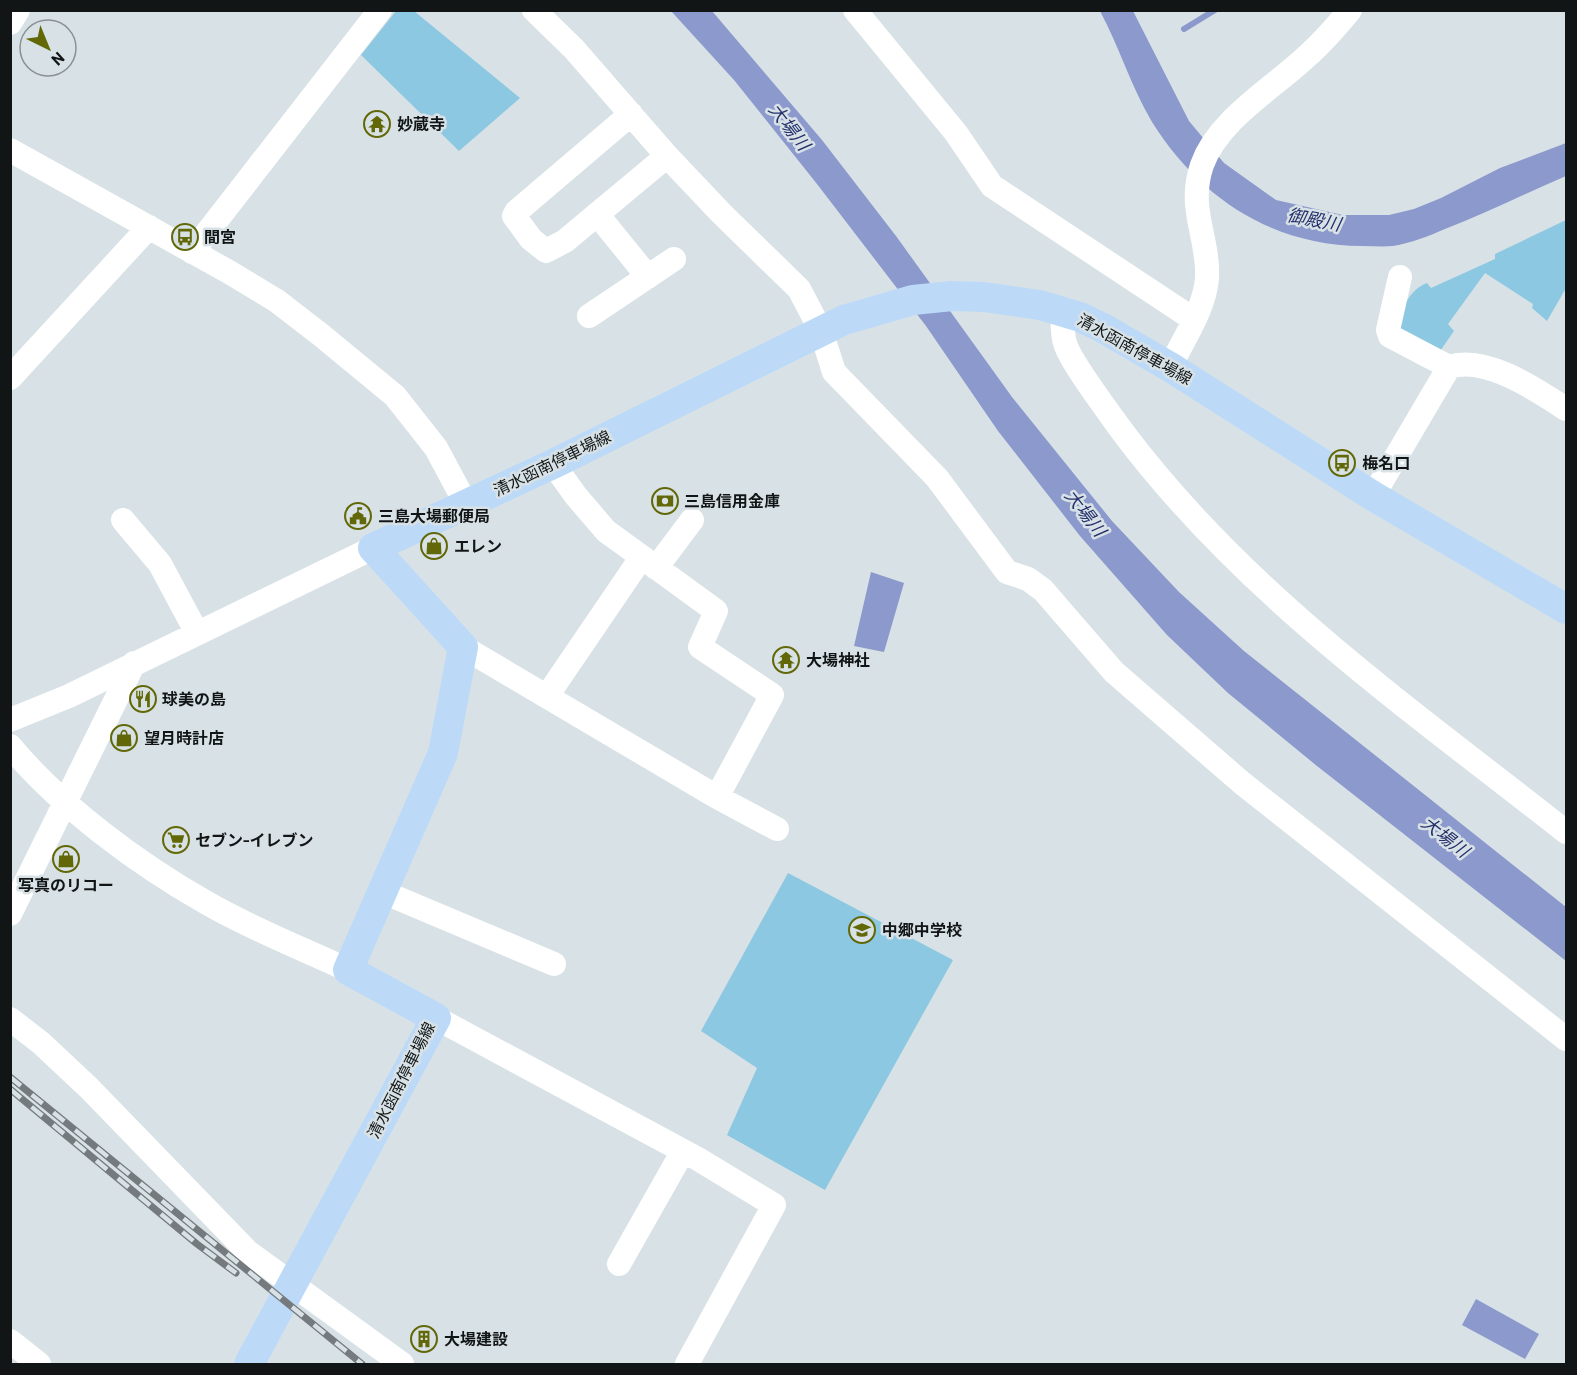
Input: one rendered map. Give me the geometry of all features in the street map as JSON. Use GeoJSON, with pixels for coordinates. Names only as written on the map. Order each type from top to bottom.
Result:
{"type":"FeatureCollection","features":[{"type":"Feature","properties":{"kind":"main road","name":"清水函南停車場線"},"geometry":{"type":"LineString","coordinates":[[373,548],[553,464],[833,325],[913,300],[952,296],[1028,302],[1103,328],[1170,366],[1373,495],[1566,609]]}},
{"type":"Feature","properties":{"kind":"main road"},"geometry":{"type":"LineString","coordinates":[[348,970],[443,753],[463,647],[373,548]]}},
{"type":"Feature","properties":{"kind":"main road","name":"清水函南停車場線"},"geometry":{"type":"LineString","coordinates":[[249,1365],[436,1018],[348,970]]}},
{"type":"Feature","properties":{"kind":"street"},"geometry":{"type":"LineString","coordinates":[[10,23],[18,10]]}},
{"type":"Feature","properties":{"kind":"street"},"geometry":{"type":"LineString","coordinates":[[192,252],[380,10]]}},
{"type":"Feature","properties":{"kind":"street"},"geometry":{"type":"LineString","coordinates":[[534,10],[574,48],[667,156],[721,213],[799,288],[833,325],[834,372],[937,478],[1008,572],[1028,579],[1043,590],[1114,672],[1242,783],[1486,973],[1566,1039]]}},
{"type":"Feature","properties":{"kind":"street"},"geometry":{"type":"LineString","coordinates":[[855,10],[956,133],[992,186],[1193,318]]}},
{"type":"Feature","properties":{"kind":"street"},"geometry":{"type":"LineString","coordinates":[[1170,366],[1202,300],[1207,280],[1195,206],[1202,165],[1210,146],[1226,126],[1307,56],[1350,10]]}},
{"type":"Feature","properties":{"kind":"street"},"geometry":{"type":"LineString","coordinates":[[631,114],[521,207],[514,216],[531,239],[546,251],[565,241],[667,156]]}},
{"type":"Feature","properties":{"kind":"street"},"geometry":{"type":"LineString","coordinates":[[10,150],[277,301],[395,396],[436,448],[466,504]]}},
{"type":"Feature","properties":{"kind":"street"},"geometry":{"type":"LineString","coordinates":[[597,214],[648,277]]}},
{"type":"Feature","properties":{"kind":"street"},"geometry":{"type":"LineString","coordinates":[[10,378],[149,227]]}},
{"type":"Feature","properties":{"kind":"street"},"geometry":{"type":"LineString","coordinates":[[589,316],[674,259]]}},
{"type":"Feature","properties":{"kind":"street"},"geometry":{"type":"LineString","coordinates":[[1400,278],[1388,330],[1390,336],[1449,367]]}},
{"type":"Feature","properties":{"kind":"street"},"geometry":{"type":"LineString","coordinates":[[1062,312],[1065,345],[1108,411],[1150,468],[1206,532],[1305,624],[1384,691],[1566,832]]}},
{"type":"Feature","properties":{"kind":"street"},"geometry":{"type":"LineString","coordinates":[[1373,495],[1449,367],[1457,364],[1508,375],[1566,409]]}},
{"type":"Feature","properties":{"kind":"street"},"geometry":{"type":"LineString","coordinates":[[553,464],[576,496],[606,531],[716,611],[700,647],[771,695],[717,797]]}},
{"type":"Feature","properties":{"kind":"street"},"geometry":{"type":"LineString","coordinates":[[123,520],[160,564],[197,633]]}},
{"type":"Feature","properties":{"kind":"street"},"geometry":{"type":"LineString","coordinates":[[547,696],[648,563],[692,520]]}},
{"type":"Feature","properties":{"kind":"street"},"geometry":{"type":"LineString","coordinates":[[10,720],[69,696],[373,548]]}},
{"type":"Feature","properties":{"kind":"street"},"geometry":{"type":"LineString","coordinates":[[463,647],[717,797],[777,829]]}},
{"type":"Feature","properties":{"kind":"street"},"geometry":{"type":"LineString","coordinates":[[10,914],[67,803],[134,663]]}},
{"type":"Feature","properties":{"kind":"street"},"geometry":{"type":"LineString","coordinates":[[10,746],[67,803],[124,848],[207,903],[348,970]]}},
{"type":"Feature","properties":{"kind":"street"},"geometry":{"type":"LineString","coordinates":[[383,892],[554,964]]}},
{"type":"Feature","properties":{"kind":"street"},"geometry":{"type":"LineString","coordinates":[[436,1018],[683,1151],[774,1204],[687,1365]]}},
{"type":"Feature","properties":{"kind":"street"},"geometry":{"type":"LineString","coordinates":[[10,1019],[41,1043],[89,1088],[231,1236],[402,1365]]}},
{"type":"Feature","properties":{"kind":"street"},"geometry":{"type":"LineString","coordinates":[[619,1264],[683,1151]]}},
{"type":"Feature","properties":{"kind":"street"},"geometry":{"type":"LineString","coordinates":[[10,1341],[39,1365]]}},
{"type":"Feature","properties":{"kind":"shaded area"},"geometry":{"type":"Polygon","coordinates":[[[396,11],[414,11],[520,98],[459,151],[361,55],[396,11]]]}},
{"type":"Feature","properties":{"kind":"shaded area"},"geometry":{"type":"Polygon","coordinates":[[[1566,220],[1566,288],[1547,321],[1532,308],[1533,304],[1485,273],[1448,324],[1454,331],[1436,357],[1394,334],[1405,304],[1420,286],[1427,283],[1431,288],[1495,259],[1495,254],[1566,220]]]}},
{"type":"Feature","properties":{"kind":"shaded area"},"geometry":{"type":"Polygon","coordinates":[[[788,873],[953,960],[825,1190],[727,1135],[757,1068],[701,1031],[788,873]]]}},
{"type":"Feature","properties":{"kind":"water","name":"大場川"},"geometry":{"type":"Polygon","coordinates":[[[671,11],[712,11],[822,140],[896,236],[1012,397],[1112,521],[1179,592],[1244,651],[1566,907],[1566,961],[1317,766],[1228,693],[1167,635],[1080,536],[998,431],[926,326],[817,184],[734,80],[671,11]]]}},
{"type":"Feature","properties":{"kind":"water","name":"御殿川"},"geometry":{"type":"Polygon","coordinates":[[[1100,11],[1133,11],[1189,121],[1224,163],[1276,200],[1343,215],[1389,215],[1414,209],[1500,168],[1566,143],[1566,176],[1460,223],[1400,245],[1329,244],[1298,237],[1268,226],[1241,212],[1192,173],[1152,122],[1100,11]]]}},
{"type":"Feature","properties":{"kind":"water"},"geometry":{"type":"Polygon","coordinates":[[[871,572],[904,583],[884,652],[854,646],[871,572]]]}},
{"type":"Feature","properties":{"kind":"water"},"geometry":{"type":"Polygon","coordinates":[[[1476,1299],[1539,1334],[1525,1359],[1462,1325],[1476,1299]]]}},
{"type":"Feature","properties":{"kind":"waterway"},"geometry":{"type":"LineString","coordinates":[[1184,29],[1215,10]]}},
{"type":"Feature","properties":{"kind":"railway"},"geometry":{"type":"LineString","coordinates":[[10,1077],[362,1364]]}},
{"type":"Feature","properties":{"kind":"railway"},"geometry":{"type":"LineString","coordinates":[[10,1089],[197,1244],[236,1273]]}},
{"type":"Feature","properties":{"kind":"place","name":"妙蔵寺"},"geometry":{"type":"Point","coordinates":[377,124]}},
{"type":"Feature","properties":{"kind":"place","name":"間宮"},"geometry":{"type":"Point","coordinates":[185,237]}},
{"type":"Feature","properties":{"kind":"place","name":"梅名口"},"geometry":{"type":"Point","coordinates":[1342,463]}},
{"type":"Feature","properties":{"kind":"place","name":"三島信用金庫"},"geometry":{"type":"Point","coordinates":[665,501]}},
{"type":"Feature","properties":{"kind":"place","name":"三島大場郵便局"},"geometry":{"type":"Point","coordinates":[358,516]}},
{"type":"Feature","properties":{"kind":"place","name":"エレン"},"geometry":{"type":"Point","coordinates":[434,546]}},
{"type":"Feature","properties":{"kind":"place","name":"大場神社"},"geometry":{"type":"Point","coordinates":[786,660]}},
{"type":"Feature","properties":{"kind":"place","name":"球美の島"},"geometry":{"type":"Point","coordinates":[143,699]}},
{"type":"Feature","properties":{"kind":"place","name":"望月時計店"},"geometry":{"type":"Point","coordinates":[124,738]}},
{"type":"Feature","properties":{"kind":"place","name":"セブン-イレブン"},"geometry":{"type":"Point","coordinates":[176,840]}},
{"type":"Feature","properties":{"kind":"place","name":"写真のリコー"},"geometry":{"type":"Point","coordinates":[66,859]}},
{"type":"Feature","properties":{"kind":"place","name":"中郷中学校"},"geometry":{"type":"Point","coordinates":[862,930]}},
{"type":"Feature","properties":{"kind":"place","name":"大場建設"},"geometry":{"type":"Point","coordinates":[424,1339]}}]}
